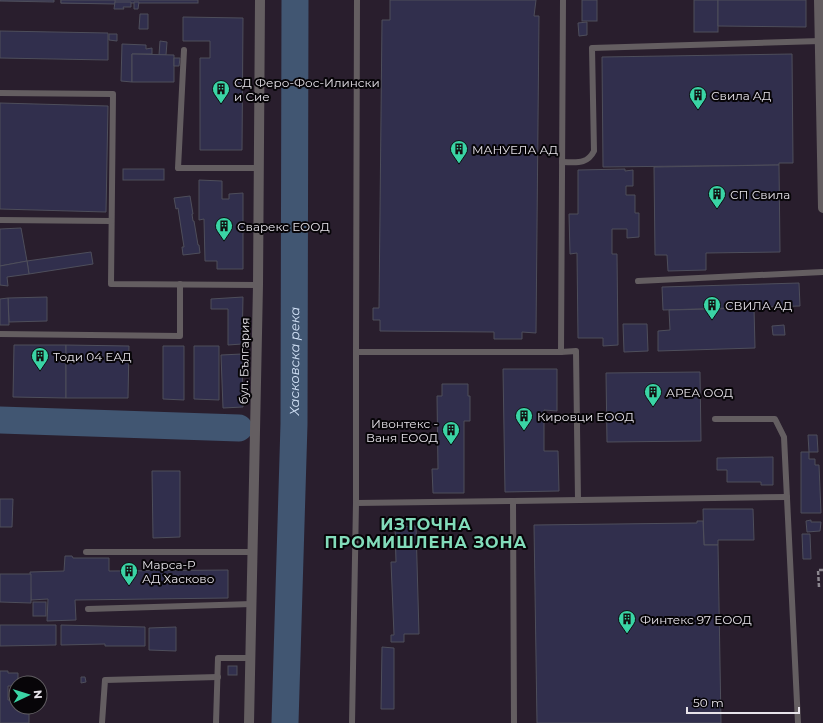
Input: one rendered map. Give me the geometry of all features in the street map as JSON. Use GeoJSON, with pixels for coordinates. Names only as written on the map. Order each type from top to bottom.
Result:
{"type":"FeatureCollection","features":[{"type":"Feature","properties":{"kind":"street","name":"бул. България"},"geometry":{"type":"LineString","coordinates":[[249,723],[258,285],[260,0]]}},
{"type":"Feature","properties":{"kind":"street"},"geometry":{"type":"LineString","coordinates":[[819,0],[823,208]]}},
{"type":"Feature","properties":{"kind":"lane"},"geometry":{"type":"LineString","coordinates":[[352,723],[356,503],[357,0]]}},
{"type":"Feature","properties":{"kind":"lane"},"geometry":{"type":"LineString","coordinates":[[561,352],[563,0]]}},
{"type":"Feature","properties":{"kind":"lane"},"geometry":{"type":"LineString","coordinates":[[562,162],[582,162],[590,158],[594,151],[592,48],[820,41]]}},
{"type":"Feature","properties":{"kind":"lane"},"geometry":{"type":"LineString","coordinates":[[184,50],[178,168],[258,168]]}},
{"type":"Feature","properties":{"kind":"lane"},"geometry":{"type":"LineString","coordinates":[[0,93],[113,94],[111,284],[258,285]]}},
{"type":"Feature","properties":{"kind":"lane"},"geometry":{"type":"LineString","coordinates":[[0,220],[111,221]]}},
{"type":"Feature","properties":{"kind":"lane"},"geometry":{"type":"LineString","coordinates":[[638,281],[823,272]]}},
{"type":"Feature","properties":{"kind":"lane"},"geometry":{"type":"LineString","coordinates":[[0,334],[180,336],[180,284]]}},
{"type":"Feature","properties":{"kind":"lane"},"geometry":{"type":"LineString","coordinates":[[356,352],[576,351],[578,500]]}},
{"type":"Feature","properties":{"kind":"lane"},"geometry":{"type":"LineString","coordinates":[[714,419],[774,419],[784,437],[798,723]]}},
{"type":"Feature","properties":{"kind":"lane"},"geometry":{"type":"LineString","coordinates":[[356,503],[787,497]]}},
{"type":"Feature","properties":{"kind":"lane"},"geometry":{"type":"LineString","coordinates":[[513,501],[514,723]]}},
{"type":"Feature","properties":{"kind":"lane"},"geometry":{"type":"LineString","coordinates":[[86,552],[253,552]]}},
{"type":"Feature","properties":{"kind":"lane"},"geometry":{"type":"LineString","coordinates":[[88,608],[252,604]]}},
{"type":"Feature","properties":{"kind":"lane"},"geometry":{"type":"LineString","coordinates":[[216,723],[218,658],[251,658]]}},
{"type":"Feature","properties":{"kind":"lane"},"geometry":{"type":"LineString","coordinates":[[102,723],[105,680],[218,677]]}},
{"type":"Feature","properties":{"kind":"path"},"geometry":{"type":"LineString","coordinates":[[819,587],[818,570],[823,570]]}},
{"type":"Feature","properties":{"kind":"shaded area"},"geometry":{"type":"Polygon","coordinates":[[[0,0],[823,0],[823,723],[0,723],[0,0]]]}},
{"type":"Feature","properties":{"kind":"building"},"geometry":{"type":"Polygon","coordinates":[[[54,0],[54,2],[0,1],[54,0]]]}},
{"type":"Feature","properties":{"kind":"building"},"geometry":{"type":"Polygon","coordinates":[[[61,0],[198,0],[198,3],[61,3],[61,0]]]}},
{"type":"Feature","properties":{"kind":"building"},"geometry":{"type":"Polygon","coordinates":[[[61,0],[115,0],[115,4],[61,3],[61,0]]]}},
{"type":"Feature","properties":{"kind":"building","name":"МАНУЕЛА АД"},"geometry":{"type":"Polygon","coordinates":[[[390,0],[536,0],[534,16],[539,16],[536,333],[522,332],[522,339],[494,339],[494,332],[380,331],[380,320],[373,320],[373,308],[379,308],[382,20],[390,20],[390,0]]]}},
{"type":"Feature","properties":{"kind":"building"},"geometry":{"type":"Polygon","coordinates":[[[582,0],[597,0],[597,21],[582,21],[582,0]]]}},
{"type":"Feature","properties":{"kind":"building"},"geometry":{"type":"Polygon","coordinates":[[[694,0],[718,0],[718,32],[694,32],[694,0]]]}},
{"type":"Feature","properties":{"kind":"building"},"geometry":{"type":"Polygon","coordinates":[[[718,0],[806,0],[806,27],[718,26],[718,0]]]}},
{"type":"Feature","properties":{"kind":"building"},"geometry":{"type":"Polygon","coordinates":[[[115,2],[131,2],[131,7],[114,9],[115,2]]]}},
{"type":"Feature","properties":{"kind":"building"},"geometry":{"type":"Polygon","coordinates":[[[134,2],[139,2],[138,9],[134,9],[134,2]]]}},
{"type":"Feature","properties":{"kind":"building"},"geometry":{"type":"Polygon","coordinates":[[[140,14],[148,14],[148,29],[139,29],[140,14]]]}},
{"type":"Feature","properties":{"kind":"building","name":"СД Феро-Фос-Илински и Сие"},"geometry":{"type":"Polygon","coordinates":[[[183,17],[243,18],[242,150],[200,150],[200,58],[210,58],[210,41],[183,41],[183,17]]]}},
{"type":"Feature","properties":{"kind":"building"},"geometry":{"type":"Polygon","coordinates":[[[587,22],[587,35],[579,36],[578,23],[587,22]]]}},
{"type":"Feature","properties":{"kind":"building"},"geometry":{"type":"Polygon","coordinates":[[[0,31],[108,33],[108,60],[0,58],[0,31]]]}},
{"type":"Feature","properties":{"kind":"building"},"geometry":{"type":"Polygon","coordinates":[[[109,34],[117,34],[117,41],[109,40],[109,34]]]}},
{"type":"Feature","properties":{"kind":"building"},"geometry":{"type":"Polygon","coordinates":[[[160,41],[167,42],[166,55],[159,55],[160,41]]]}},
{"type":"Feature","properties":{"kind":"building"},"geometry":{"type":"Polygon","coordinates":[[[122,44],[146,45],[146,49],[152,48],[152,54],[132,54],[132,82],[121,81],[122,44]]]}},
{"type":"Feature","properties":{"kind":"building"},"geometry":{"type":"Polygon","coordinates":[[[132,54],[174,55],[174,82],[132,82],[132,54]]]}},
{"type":"Feature","properties":{"kind":"building","name":"Свила АД"},"geometry":{"type":"Polygon","coordinates":[[[792,54],[793,163],[779,163],[779,165],[603,167],[602,57],[792,54]]]}},
{"type":"Feature","properties":{"kind":"building"},"geometry":{"type":"Polygon","coordinates":[[[174,58],[180,58],[179,66],[174,66],[174,58]]]}},
{"type":"Feature","properties":{"kind":"building"},"geometry":{"type":"Polygon","coordinates":[[[0,103],[108,106],[106,212],[0,209],[0,103]]]}},
{"type":"Feature","properties":{"kind":"building","name":"СП Свила"},"geometry":{"type":"Polygon","coordinates":[[[779,165],[780,252],[706,253],[706,270],[668,271],[667,255],[655,255],[654,167],[779,165]]]}},
{"type":"Feature","properties":{"kind":"building"},"geometry":{"type":"Polygon","coordinates":[[[123,169],[164,169],[164,180],[123,180],[123,169]]]}},
{"type":"Feature","properties":{"kind":"building"},"geometry":{"type":"Polygon","coordinates":[[[625,169],[625,171],[633,170],[633,186],[626,186],[626,195],[635,195],[635,213],[639,213],[639,237],[627,238],[627,229],[612,229],[612,254],[617,254],[618,345],[603,346],[603,338],[578,338],[577,253],[570,254],[569,214],[578,214],[578,170],[625,169]]]}},
{"type":"Feature","properties":{"kind":"building","name":"Сварекс ЕООД"},"geometry":{"type":"Polygon","coordinates":[[[199,180],[222,181],[222,199],[229,199],[229,194],[243,193],[243,269],[217,269],[217,261],[205,261],[204,219],[199,220],[199,180]]]}},
{"type":"Feature","properties":{"kind":"building"},"geometry":{"type":"Polygon","coordinates":[[[190,196],[193,221],[200,253],[183,255],[182,247],[184,247],[178,208],[176,209],[174,198],[190,196]]]}},
{"type":"Feature","properties":{"kind":"building"},"geometry":{"type":"Polygon","coordinates":[[[21,228],[27,261],[0,266],[0,229],[21,228]]]}},
{"type":"Feature","properties":{"kind":"building"},"geometry":{"type":"Polygon","coordinates":[[[91,252],[93,264],[29,274],[27,261],[91,252]]]}},
{"type":"Feature","properties":{"kind":"building"},"geometry":{"type":"Polygon","coordinates":[[[27,261],[29,274],[7,277],[8,286],[0,285],[0,266],[27,261]]]}},
{"type":"Feature","properties":{"kind":"building","name":"Свила АД"},"geometry":{"type":"Polygon","coordinates":[[[799,283],[800,306],[663,310],[662,287],[799,283]]]}},
{"type":"Feature","properties":{"kind":"building"},"geometry":{"type":"Polygon","coordinates":[[[47,297],[47,321],[9,322],[8,298],[47,297]]]}},
{"type":"Feature","properties":{"kind":"building"},"geometry":{"type":"Polygon","coordinates":[[[243,297],[242,344],[228,345],[228,309],[211,309],[211,299],[243,297]]]}},
{"type":"Feature","properties":{"kind":"building"},"geometry":{"type":"Polygon","coordinates":[[[8,298],[9,325],[0,325],[0,299],[8,298]]]}},
{"type":"Feature","properties":{"kind":"building","name":"СВИЛА АД"},"geometry":{"type":"Polygon","coordinates":[[[754,308],[755,348],[658,351],[658,331],[670,330],[669,310],[754,308]]]}},
{"type":"Feature","properties":{"kind":"building"},"geometry":{"type":"Polygon","coordinates":[[[623,324],[647,324],[648,351],[624,352],[623,324]]]}},
{"type":"Feature","properties":{"kind":"building","name":"СВИЛА АД"},"geometry":{"type":"Polygon","coordinates":[[[784,325],[785,335],[773,335],[772,326],[784,325]]]}},
{"type":"Feature","properties":{"kind":"building","name":"Тоди 04 ЕАД"},"geometry":{"type":"Polygon","coordinates":[[[14,345],[66,345],[66,398],[13,397],[14,345]]]}},
{"type":"Feature","properties":{"kind":"building"},"geometry":{"type":"Polygon","coordinates":[[[66,345],[129,346],[128,398],[66,398],[66,345]]]}},
{"type":"Feature","properties":{"kind":"building"},"geometry":{"type":"Polygon","coordinates":[[[163,346],[184,346],[184,400],[163,399],[163,346]]]}},
{"type":"Feature","properties":{"kind":"building"},"geometry":{"type":"Polygon","coordinates":[[[194,346],[219,346],[219,400],[194,399],[194,346]]]}},
{"type":"Feature","properties":{"kind":"building"},"geometry":{"type":"Polygon","coordinates":[[[242,354],[243,407],[223,408],[221,355],[242,354]]]}},
{"type":"Feature","properties":{"kind":"building","name":"Кировци ЕООД"},"geometry":{"type":"Polygon","coordinates":[[[503,369],[557,369],[557,411],[544,410],[544,451],[558,451],[559,491],[505,492],[503,369]]]}},
{"type":"Feature","properties":{"kind":"building","name":"АРЕА ООД"},"geometry":{"type":"Polygon","coordinates":[[[700,372],[701,441],[607,442],[606,373],[700,372]]]}},
{"type":"Feature","properties":{"kind":"building","name":"Ивонтекс - Ваня ЕООД"},"geometry":{"type":"Polygon","coordinates":[[[442,384],[468,384],[468,396],[470,396],[470,421],[464,421],[464,493],[433,493],[432,469],[438,469],[437,396],[442,396],[442,384]]]}},
{"type":"Feature","properties":{"kind":"building"},"geometry":{"type":"Polygon","coordinates":[[[808,435],[817,435],[818,452],[809,452],[808,435]]]}},
{"type":"Feature","properties":{"kind":"building"},"geometry":{"type":"Polygon","coordinates":[[[801,452],[809,452],[809,459],[815,459],[815,465],[819,465],[821,513],[801,513],[801,452]]]}},
{"type":"Feature","properties":{"kind":"building"},"geometry":{"type":"Polygon","coordinates":[[[773,457],[773,485],[761,485],[761,482],[727,482],[727,470],[717,470],[717,458],[773,457]]]}},
{"type":"Feature","properties":{"kind":"building","name":"Марса-Р АД Хасково"},"geometry":{"type":"Polygon","coordinates":[[[152,471],[180,471],[180,537],[153,538],[152,471]]]}},
{"type":"Feature","properties":{"kind":"building"},"geometry":{"type":"Polygon","coordinates":[[[0,499],[13,499],[12,527],[0,527],[0,499]]]}},
{"type":"Feature","properties":{"kind":"building"},"geometry":{"type":"Polygon","coordinates":[[[703,509],[753,509],[754,540],[718,540],[718,545],[704,545],[703,509]]]}},
{"type":"Feature","properties":{"kind":"building"},"geometry":{"type":"Polygon","coordinates":[[[811,520],[811,522],[821,522],[820,531],[807,532],[806,521],[811,520]]]}},
{"type":"Feature","properties":{"kind":"building","name":"Финтекс 97 ЕООД"},"geometry":{"type":"Polygon","coordinates":[[[697,521],[703,521],[704,545],[718,545],[721,723],[537,723],[534,525],[697,523],[697,521]]]}},
{"type":"Feature","properties":{"kind":"building"},"geometry":{"type":"Polygon","coordinates":[[[416,526],[419,634],[404,634],[404,642],[391,642],[391,635],[394,635],[391,562],[396,562],[395,527],[416,526]]]}},
{"type":"Feature","properties":{"kind":"building"},"geometry":{"type":"Polygon","coordinates":[[[802,534],[810,534],[811,559],[803,559],[802,534]]]}},
{"type":"Feature","properties":{"kind":"building","name":"Марса-Р АД Хасково"},"geometry":{"type":"Polygon","coordinates":[[[65,556],[72,556],[73,558],[109,558],[109,571],[228,570],[228,598],[75,600],[76,620],[47,621],[48,599],[31,600],[30,572],[64,571],[65,556]]]}},
{"type":"Feature","properties":{"kind":"building"},"geometry":{"type":"Polygon","coordinates":[[[0,574],[31,574],[31,603],[0,602],[0,574]]]}},
{"type":"Feature","properties":{"kind":"building"},"geometry":{"type":"Polygon","coordinates":[[[33,602],[46,602],[46,616],[33,616],[33,602]]]}},
{"type":"Feature","properties":{"kind":"building"},"geometry":{"type":"Polygon","coordinates":[[[0,625],[56,625],[56,645],[0,646],[0,625]]]}},
{"type":"Feature","properties":{"kind":"building"},"geometry":{"type":"Polygon","coordinates":[[[61,625],[145,627],[145,646],[105,646],[105,644],[61,645],[61,625]]]}},
{"type":"Feature","properties":{"kind":"building"},"geometry":{"type":"Polygon","coordinates":[[[176,627],[176,651],[149,650],[149,628],[176,627]]]}},
{"type":"Feature","properties":{"kind":"building"},"geometry":{"type":"Polygon","coordinates":[[[382,647],[394,648],[394,709],[381,709],[382,647]]]}},
{"type":"Feature","properties":{"kind":"building"},"geometry":{"type":"Polygon","coordinates":[[[228,666],[237,666],[237,675],[228,675],[228,666]]]}},
{"type":"Feature","properties":{"kind":"building"},"geometry":{"type":"Polygon","coordinates":[[[0,671],[18,673],[18,675],[8,675],[8,715],[29,715],[29,723],[0,723],[0,671]]]}},
{"type":"Feature","properties":{"kind":"building"},"geometry":{"type":"Polygon","coordinates":[[[81,677],[85,677],[86,682],[81,683],[81,677]]]}},
{"type":"Feature","properties":{"kind":"waterway","name":"Хасковска река"},"geometry":{"type":"LineString","coordinates":[[285,723],[294,424],[295,0]]}},
{"type":"Feature","properties":{"kind":"waterway"},"geometry":{"type":"LineString","coordinates":[[0,420],[239,428]]}},
{"type":"Feature","properties":{"kind":"place","name":"СД Феро-Фос-Илински и Сие"},"geometry":{"type":"Point","coordinates":[221,104]}},
{"type":"Feature","properties":{"kind":"place","name":"Свила АД"},"geometry":{"type":"Point","coordinates":[698,110]}},
{"type":"Feature","properties":{"kind":"place","name":"МАНУЕЛА АД"},"geometry":{"type":"Point","coordinates":[459,164]}},
{"type":"Feature","properties":{"kind":"place","name":"СП Свила"},"geometry":{"type":"Point","coordinates":[717,209]}},
{"type":"Feature","properties":{"kind":"place","name":"Сварекс ЕООД"},"geometry":{"type":"Point","coordinates":[224,241]}},
{"type":"Feature","properties":{"kind":"place","name":"СВИЛА АД"},"geometry":{"type":"Point","coordinates":[712,320]}},
{"type":"Feature","properties":{"kind":"place","name":"Тоди 04 ЕАД"},"geometry":{"type":"Point","coordinates":[40,371]}},
{"type":"Feature","properties":{"kind":"place","name":"АРЕА ООД"},"geometry":{"type":"Point","coordinates":[653,407]}},
{"type":"Feature","properties":{"kind":"place","name":"Кировци ЕООД"},"geometry":{"type":"Point","coordinates":[524,431]}},
{"type":"Feature","properties":{"kind":"place","name":"Ивонтекс - Ваня ЕООД"},"geometry":{"type":"Point","coordinates":[451,445]}},
{"type":"Feature","properties":{"kind":"place","name":"Марса-Р АД Хасково"},"geometry":{"type":"Point","coordinates":[129,586]}},
{"type":"Feature","properties":{"kind":"place","name":"Финтекс 97 ЕООД"},"geometry":{"type":"Point","coordinates":[627,634]}},
{"type":"Feature","properties":{"kind":"district","name":"ИЗТОЧНА ПРОМИШЛЕНА ЗОНА"},"geometry":{"type":"Point","coordinates":[426,533]}}]}
